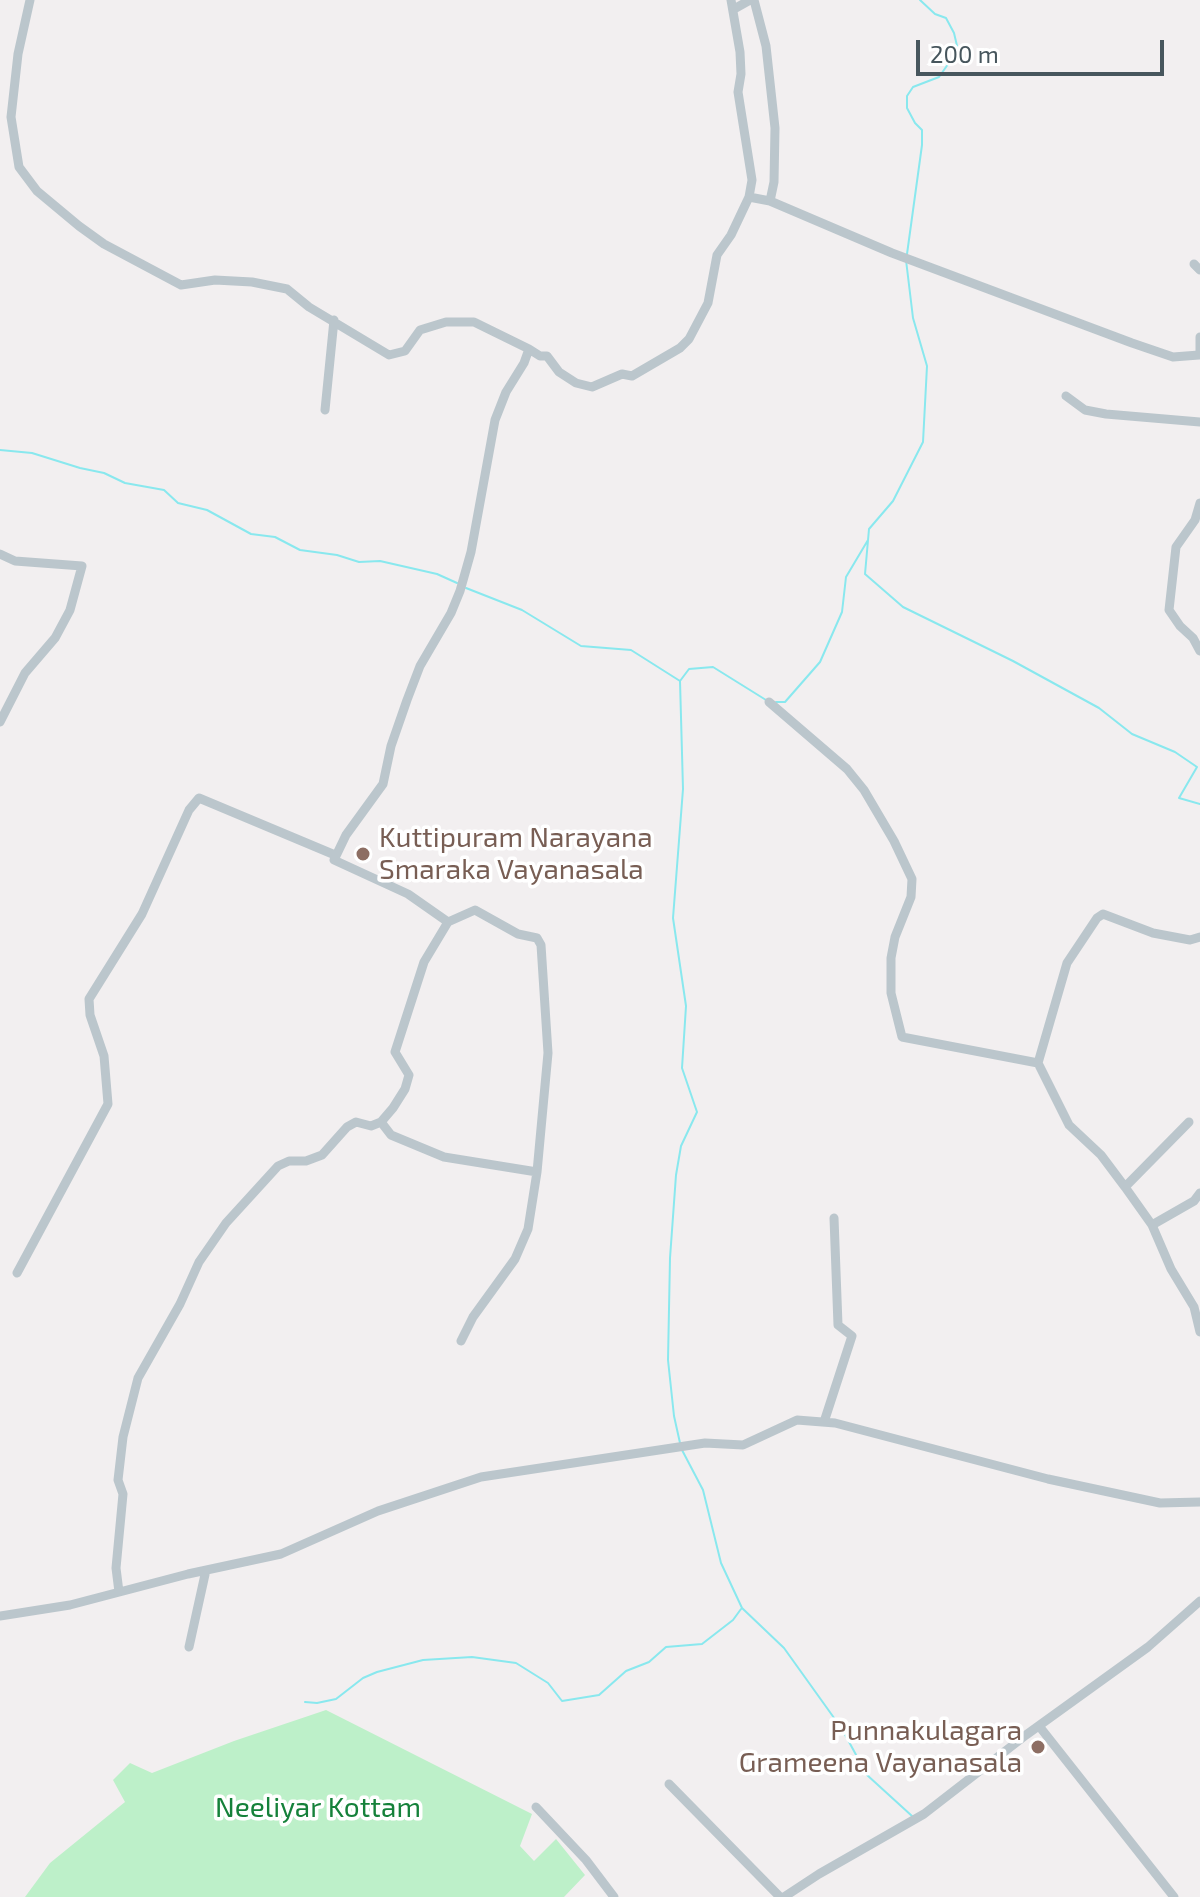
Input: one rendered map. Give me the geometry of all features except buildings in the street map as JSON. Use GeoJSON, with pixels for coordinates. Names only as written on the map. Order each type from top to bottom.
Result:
{"type":"FeatureCollection","features":[{"type":"Feature","properties":{"kind":"street"},"geometry":{"type":"LineString","coordinates":[[30,0],[18,54],[11,117],[19,167],[37,191],[104,244],[181,285],[215,280],[252,282],[287,289],[309,307],[389,355],[405,351],[420,330],[446,322],[474,322],[540,356],[547,356],[559,372],[576,383],[592,387],[622,374],[632,376],[680,348],[689,339],[708,303],[717,255],[731,235],[749,197],[752,180],[738,92],[740,63],[733,5],[752,0],[766,46],[775,128],[774,182],[770,201]]}},
{"type":"Feature","properties":{"kind":"street"},"geometry":{"type":"LineString","coordinates":[[749,197],[770,201],[901,256],[1173,357],[1199,355],[1200,337]]}},
{"type":"Feature","properties":{"kind":"street"},"geometry":{"type":"LineString","coordinates":[[325,410],[334,320]]}},
{"type":"Feature","properties":{"kind":"street"},"geometry":{"type":"LineString","coordinates":[[448,922],[408,894],[334,860],[346,835],[383,784],[391,746],[420,666],[451,613],[476,530],[495,420],[529,349]]}},
{"type":"Feature","properties":{"kind":"street"},"geometry":{"type":"LineString","coordinates":[[1066,396],[1085,410],[1200,422]]}},
{"type":"Feature","properties":{"kind":"street"},"geometry":{"type":"LineString","coordinates":[[1200,503],[1195,520],[1176,547],[1169,610],[1200,651]]}},
{"type":"Feature","properties":{"kind":"street"},"geometry":{"type":"LineString","coordinates":[[0,554],[15,561],[82,566],[70,610],[55,638],[25,673],[0,722]]}},
{"type":"Feature","properties":{"kind":"street"},"geometry":{"type":"LineString","coordinates":[[769,702],[847,769],[864,790],[912,879],[911,897],[895,937],[891,958],[891,993],[902,1037],[1038,1063]]}},
{"type":"Feature","properties":{"kind":"street"},"geometry":{"type":"LineString","coordinates":[[17,1273],[108,1104],[104,1056],[90,1015],[89,999],[142,914],[189,810],[199,798],[335,855]]}},
{"type":"Feature","properties":{"kind":"street"},"geometry":{"type":"LineString","coordinates":[[117,1592],[116,1568],[123,1494],[118,1480],[123,1437],[138,1378],[180,1304],[199,1262],[226,1223],[278,1166],[322,1155],[347,1127],[356,1122],[371,1126],[381,1122],[405,1089],[409,1075],[395,1052],[424,962],[448,922],[475,910],[518,934],[537,938],[541,945],[548,1053],[537,1172],[528,1229],[515,1259],[473,1317],[461,1341]]}},
{"type":"Feature","properties":{"kind":"street"},"geometry":{"type":"LineString","coordinates":[[1200,937],[1190,940],[1153,933],[1103,914],[1097,918],[1067,963],[1038,1063],[1069,1125],[1101,1155],[1152,1225],[1171,1269],[1194,1307],[1200,1332]]}},
{"type":"Feature","properties":{"kind":"street"},"geometry":{"type":"LineString","coordinates":[[381,1122],[391,1135],[444,1157],[537,1172]]}},
{"type":"Feature","properties":{"kind":"street"},"geometry":{"type":"LineString","coordinates":[[1125,1187],[1189,1122]]}},
{"type":"Feature","properties":{"kind":"street"},"geometry":{"type":"LineString","coordinates":[[1152,1225],[1194,1201],[1200,1193]]}},
{"type":"Feature","properties":{"kind":"street"},"geometry":{"type":"LineString","coordinates":[[824,1422],[852,1336],[838,1325],[834,1218]]}},
{"type":"Feature","properties":{"kind":"street"},"geometry":{"type":"LineString","coordinates":[[0,1616],[70,1605],[281,1554],[378,1511],[481,1477],[705,1443],[743,1445],[797,1420],[824,1422],[984,1460],[1048,1479],[1160,1503],[1200,1502]]}},
{"type":"Feature","properties":{"kind":"street"},"geometry":{"type":"LineString","coordinates":[[189,1647],[206,1570]]}},
{"type":"Feature","properties":{"kind":"street"},"geometry":{"type":"LineString","coordinates":[[669,1784],[782,1897],[924,1814],[1148,1647],[1200,1601]]}},
{"type":"Feature","properties":{"kind":"street"},"geometry":{"type":"LineString","coordinates":[[1039,1726],[1174,1897]]}},
{"type":"Feature","properties":{"kind":"street"},"geometry":{"type":"LineString","coordinates":[[536,1807],[586,1860],[614,1897]]}},
{"type":"Feature","properties":{"kind":"green space","name":"Neeliyar Kottam"},"geometry":{"type":"Polygon","coordinates":[[[326,1710],[532,1814],[520,1846],[534,1861],[556,1839],[585,1875],[564,1897],[25,1897],[50,1863],[125,1802],[113,1780],[130,1763],[152,1773],[326,1710]]]}},
{"type":"Feature","properties":{"kind":"waterway"},"geometry":{"type":"LineString","coordinates":[[907,254],[922,145],[922,130],[907,108],[907,96],[913,87],[939,77],[958,50],[946,18],[935,14],[920,0]]}},
{"type":"Feature","properties":{"kind":"waterway"},"geometry":{"type":"LineString","coordinates":[[906,260],[913,318],[927,366],[923,442],[893,501],[869,529],[865,574],[903,607],[1013,661],[1099,708],[1132,734],[1175,752],[1197,767],[1179,798],[1200,804]]}},
{"type":"Feature","properties":{"kind":"waterway"},"geometry":{"type":"LineString","coordinates":[[0,450],[32,453],[104,473],[125,483],[164,490],[178,503],[207,510],[251,534],[275,537],[300,550],[337,555],[359,562],[380,561],[437,574],[457,583]]}},
{"type":"Feature","properties":{"kind":"waterway"},"geometry":{"type":"LineString","coordinates":[[776,702],[785,702],[820,662],[842,612],[846,577],[868,540]]}},
{"type":"Feature","properties":{"kind":"waterway"},"geometry":{"type":"LineString","coordinates":[[466,588],[522,610],[581,646],[631,650],[680,681]]}},
{"type":"Feature","properties":{"kind":"waterway"},"geometry":{"type":"LineString","coordinates":[[680,1443],[668,1360],[670,1258],[681,1146],[697,1112],[682,1068],[686,1006],[673,918],[683,789],[680,681],[689,669],[713,667],[766,700]]}},
{"type":"Feature","properties":{"kind":"waterway"},"geometry":{"type":"LineString","coordinates":[[682,1450],[703,1490],[721,1563],[742,1608],[784,1648],[842,1729],[867,1775],[912,1816]]}},
{"type":"Feature","properties":{"kind":"waterway"},"geometry":{"type":"LineString","coordinates":[[305,1702],[336,1699],[363,1678],[377,1672],[423,1660],[472,1657],[516,1663],[548,1683],[562,1701],[599,1695],[626,1671],[649,1662],[666,1647],[702,1644],[733,1620],[741,1609]]}},
{"type":"Feature","properties":{"kind":"place","name":"Kuttipuram Narayana Smaraka Vayanasala"},"geometry":{"type":"Point","coordinates":[363,854]}},
{"type":"Feature","properties":{"kind":"place","name":"Punnakulagara Grameena Vayanasala"},"geometry":{"type":"Point","coordinates":[1038,1747]}}]}
